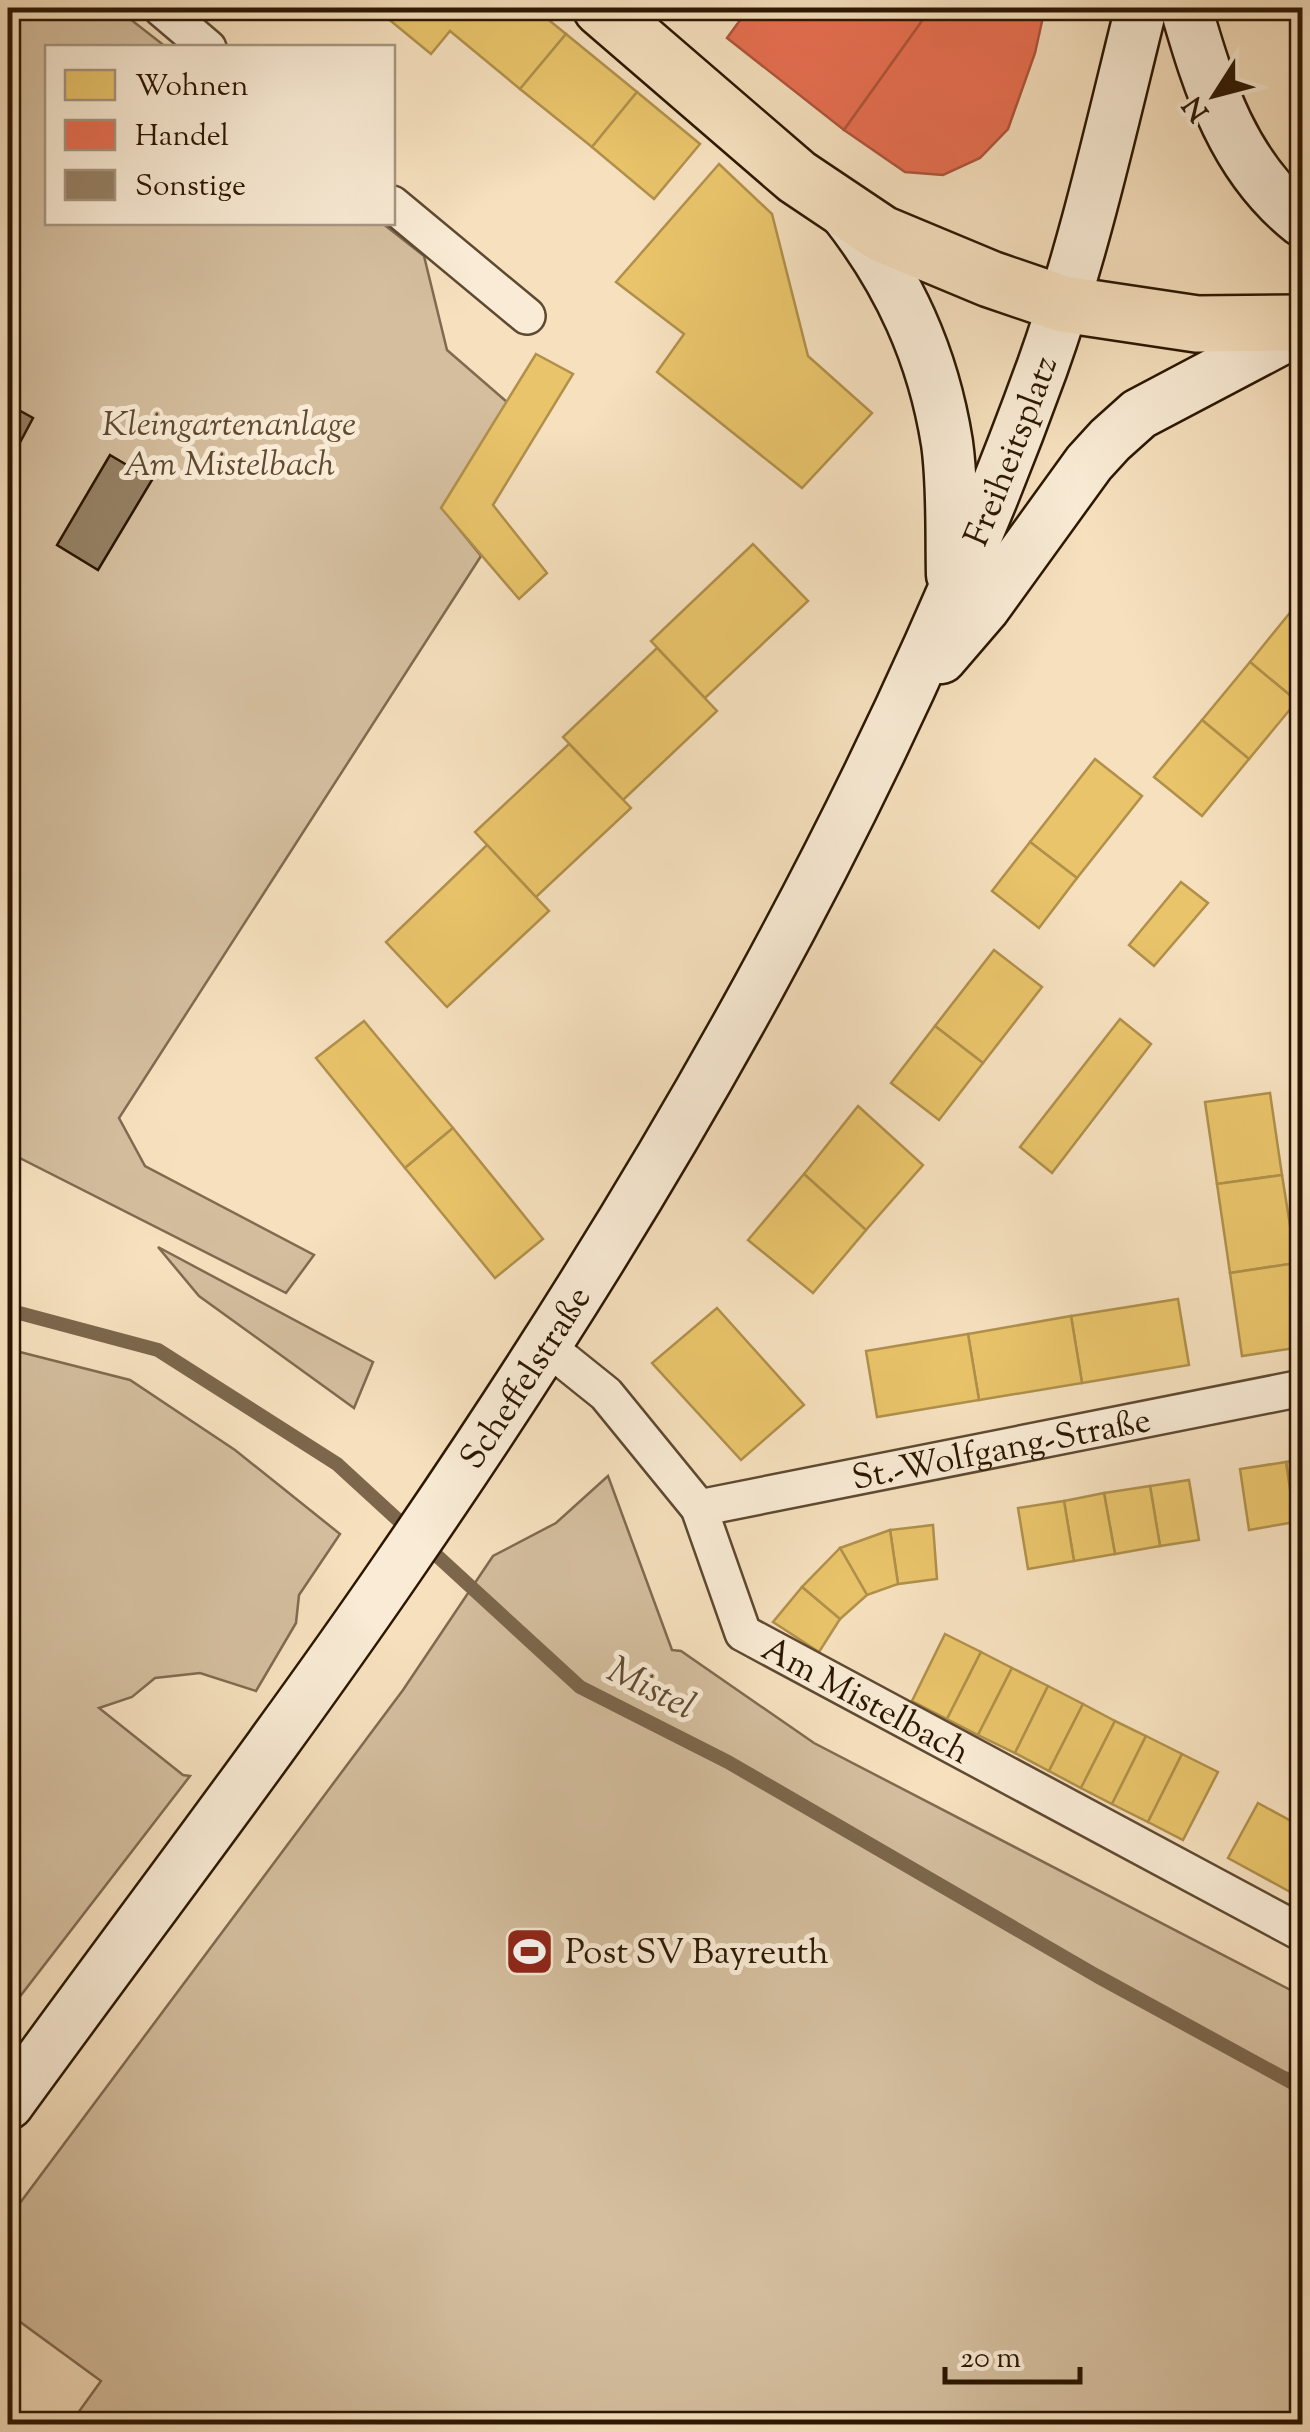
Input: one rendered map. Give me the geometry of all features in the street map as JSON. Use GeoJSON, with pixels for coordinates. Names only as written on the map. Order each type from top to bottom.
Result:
{"type":"FeatureCollection","features":[{"type":"Feature","properties":{"kind":"main road"},"geometry":{"type":"LineString","coordinates":[[601,8],[797,177],[882,234],[955,266],[1063,304],[1197,324],[1302,326]]}},
{"type":"Feature","properties":{"kind":"main road","name":"Freiheitsplatz"},"geometry":{"type":"LineString","coordinates":[[952,595],[1043,366],[1063,304],[1141,8]]}},
{"type":"Feature","properties":{"kind":"main road"},"geometry":{"type":"LineString","coordinates":[[1186,8],[1208,82],[1243,157],[1302,221]]}},
{"type":"Feature","properties":{"kind":"main road"},"geometry":{"type":"LineString","coordinates":[[844,211],[894,282],[932,368],[947,446],[952,595]]}},
{"type":"Feature","properties":{"kind":"main road"},"geometry":{"type":"LineString","coordinates":[[908,696],[984,608],[1089,462],[1110,440],[1139,414],[1302,326]]}},
{"type":"Feature","properties":{"kind":"main road","name":"Scheffelstraße"},"geometry":{"type":"LineString","coordinates":[[8,2104],[398,1568],[545,1345],[743,1016],[872,774],[952,595]]}},
{"type":"Feature","properties":{"kind":"street"},"geometry":{"type":"LineString","coordinates":[[161,8],[204,45]]}},
{"type":"Feature","properties":{"kind":"street"},"geometry":{"type":"LineString","coordinates":[[395,206],[527,316]]}},
{"type":"Feature","properties":{"kind":"street","name":"Am Mistelbach"},"geometry":{"type":"LineString","coordinates":[[545,1345],[606,1394],[699,1508],[743,1632],[1302,1933]]}},
{"type":"Feature","properties":{"kind":"street","name":"St.-Wolfgang-Straße"},"geometry":{"type":"LineString","coordinates":[[699,1508],[1302,1388]]}},
{"type":"Feature","properties":{"kind":"green space","name":"Kleingartenanlage Am Mistelbach"},"geometry":{"type":"Polygon","coordinates":[[[8,8],[116,8],[163,45],[45,45],[45,225],[385,225],[424,256],[447,350],[507,402],[442,508],[481,556],[119,1118],[145,1166],[314,1255],[286,1293],[8,1152],[8,8]]]}},
{"type":"Feature","properties":{"kind":"green space"},"geometry":{"type":"Polygon","coordinates":[[[158,1247],[373,1362],[354,1408],[199,1296],[158,1247]]]}},
{"type":"Feature","properties":{"kind":"green space"},"geometry":{"type":"Polygon","coordinates":[[[8,1349],[130,1380],[235,1450],[340,1534],[299,1595],[296,1623],[256,1691],[200,1673],[155,1678],[132,1697],[99,1708],[183,1775],[190,1776],[8,2012],[8,1349]]]}},
{"type":"Feature","properties":{"kind":"green space","name":"Post SV Bayreuth"},"geometry":{"type":"Polygon","coordinates":[[[608,1476],[672,1650],[681,1651],[814,1743],[1302,1996],[1302,2074],[1274,2072],[1302,2097],[1302,2424],[70,2424],[101,2381],[8,2313],[8,2219],[403,1690],[493,1556],[556,1523],[608,1476]]]}},
{"type":"Feature","properties":{"kind":"building: Wohnen"},"geometry":{"type":"Polygon","coordinates":[[[375,8],[534,8],[566,34],[520,89],[450,31],[431,54],[375,8]]]}},
{"type":"Feature","properties":{"kind":"building: Wohnen"},"geometry":{"type":"Polygon","coordinates":[[[566,34],[637,92],[592,147],[520,89],[566,34]]]}},
{"type":"Feature","properties":{"kind":"building: Wohnen"},"geometry":{"type":"Polygon","coordinates":[[[637,92],[700,144],[654,199],[592,147],[637,92]]]}},
{"type":"Feature","properties":{"kind":"building: Wohnen"},"geometry":{"type":"Polygon","coordinates":[[[719,164],[772,214],[808,356],[872,413],[802,488],[657,372],[684,334],[616,282],[719,164]]]}},
{"type":"Feature","properties":{"kind":"building: Wohnen"},"geometry":{"type":"Polygon","coordinates":[[[536,354],[573,374],[493,505],[547,573],[519,599],[441,508],[536,354]]]}},
{"type":"Feature","properties":{"kind":"building: Wohnen"},"geometry":{"type":"Polygon","coordinates":[[[753,544],[808,601],[705,698],[651,641],[753,544]]]}},
{"type":"Feature","properties":{"kind":"building: Wohnen"},"geometry":{"type":"Polygon","coordinates":[[[1297,604],[1302,609],[1302,694],[1297,701],[1250,662],[1297,604]]]}},
{"type":"Feature","properties":{"kind":"building: Wohnen"},"geometry":{"type":"Polygon","coordinates":[[[657,648],[717,711],[623,800],[563,737],[657,648]]]}},
{"type":"Feature","properties":{"kind":"building: Wohnen"},"geometry":{"type":"Polygon","coordinates":[[[1250,662],[1297,701],[1249,759],[1202,720],[1250,662]]]}},
{"type":"Feature","properties":{"kind":"building: Wohnen"},"geometry":{"type":"Polygon","coordinates":[[[1202,720],[1249,759],[1202,816],[1154,777],[1202,720]]]}},
{"type":"Feature","properties":{"kind":"building: Wohnen"},"geometry":{"type":"Polygon","coordinates":[[[569,744],[631,808],[536,897],[475,832],[569,744]]]}},
{"type":"Feature","properties":{"kind":"building: Wohnen"},"geometry":{"type":"Polygon","coordinates":[[[1095,759],[1142,796],[1077,878],[1030,842],[1095,759]]]}},
{"type":"Feature","properties":{"kind":"building: Wohnen"},"geometry":{"type":"Polygon","coordinates":[[[1030,842],[1077,878],[1039,928],[992,891],[1030,842]]]}},
{"type":"Feature","properties":{"kind":"building: Wohnen"},"geometry":{"type":"Polygon","coordinates":[[[487,845],[549,911],[447,1007],[386,942],[487,845]]]}},
{"type":"Feature","properties":{"kind":"building: Wohnen"},"geometry":{"type":"Polygon","coordinates":[[[1181,882],[1208,903],[1154,966],[1129,945],[1181,882]]]}},
{"type":"Feature","properties":{"kind":"building: Wohnen"},"geometry":{"type":"Polygon","coordinates":[[[994,950],[1042,987],[983,1063],[935,1026],[994,950]]]}},
{"type":"Feature","properties":{"kind":"building: Wohnen"},"geometry":{"type":"Polygon","coordinates":[[[1120,1019],[1151,1044],[1052,1173],[1020,1147],[1120,1019]]]}},
{"type":"Feature","properties":{"kind":"building: Wohnen"},"geometry":{"type":"Polygon","coordinates":[[[364,1021],[453,1128],[405,1168],[316,1058],[364,1021]]]}},
{"type":"Feature","properties":{"kind":"building: Wohnen"},"geometry":{"type":"Polygon","coordinates":[[[935,1026],[983,1063],[939,1120],[891,1083],[935,1026]]]}},
{"type":"Feature","properties":{"kind":"building: Wohnen"},"geometry":{"type":"Polygon","coordinates":[[[1270,1093],[1282,1175],[1217,1184],[1205,1102],[1270,1093]]]}},
{"type":"Feature","properties":{"kind":"building: Wohnen"},"geometry":{"type":"Polygon","coordinates":[[[858,1106],[923,1165],[866,1230],[804,1174],[858,1106]]]}},
{"type":"Feature","properties":{"kind":"building: Wohnen"},"geometry":{"type":"Polygon","coordinates":[[[453,1128],[543,1239],[495,1278],[405,1168],[453,1128]]]}},
{"type":"Feature","properties":{"kind":"building: Wohnen"},"geometry":{"type":"Polygon","coordinates":[[[804,1174],[866,1230],[813,1293],[748,1240],[804,1174]]]}},
{"type":"Feature","properties":{"kind":"building: Wohnen"},"geometry":{"type":"Polygon","coordinates":[[[1282,1175],[1296,1263],[1230,1273],[1217,1184],[1282,1175]]]}},
{"type":"Feature","properties":{"kind":"building: Wohnen"},"geometry":{"type":"Polygon","coordinates":[[[1296,1263],[1302,1347],[1242,1356],[1230,1273],[1296,1263]]]}},
{"type":"Feature","properties":{"kind":"building: Wohnen"},"geometry":{"type":"Polygon","coordinates":[[[1178,1299],[1189,1365],[1082,1383],[1071,1316],[1178,1299]]]}},
{"type":"Feature","properties":{"kind":"building: Wohnen"},"geometry":{"type":"Polygon","coordinates":[[[717,1308],[804,1405],[741,1460],[652,1363],[717,1308]]]}},
{"type":"Feature","properties":{"kind":"building: Wohnen"},"geometry":{"type":"Polygon","coordinates":[[[1071,1316],[1082,1383],[979,1400],[968,1334],[1071,1316]]]}},
{"type":"Feature","properties":{"kind":"building: Wohnen"},"geometry":{"type":"Polygon","coordinates":[[[968,1334],[979,1400],[877,1417],[866,1351],[968,1334]]]}},
{"type":"Feature","properties":{"kind":"building: Wohnen"},"geometry":{"type":"Polygon","coordinates":[[[1302,1459],[1302,1521],[1295,1522],[1286,1462],[1302,1459]]]}},
{"type":"Feature","properties":{"kind":"building: Wohnen"},"geometry":{"type":"Polygon","coordinates":[[[1286,1462],[1295,1522],[1249,1530],[1240,1469],[1286,1462]]]}},
{"type":"Feature","properties":{"kind":"building: Wohnen"},"geometry":{"type":"Polygon","coordinates":[[[1189,1480],[1199,1540],[1160,1546],[1150,1486],[1189,1480]]]}},
{"type":"Feature","properties":{"kind":"building: Wohnen"},"geometry":{"type":"Polygon","coordinates":[[[1150,1486],[1160,1546],[1115,1554],[1104,1493],[1150,1486]]]}},
{"type":"Feature","properties":{"kind":"building: Wohnen"},"geometry":{"type":"Polygon","coordinates":[[[1104,1493],[1115,1554],[1074,1561],[1064,1501],[1104,1493]]]}},
{"type":"Feature","properties":{"kind":"building: Wohnen"},"geometry":{"type":"Polygon","coordinates":[[[1064,1501],[1074,1561],[1028,1569],[1018,1508],[1064,1501]]]}},
{"type":"Feature","properties":{"kind":"building: Wohnen"},"geometry":{"type":"Polygon","coordinates":[[[933,1525],[937,1579],[898,1584],[890,1530],[933,1525]]]}},
{"type":"Feature","properties":{"kind":"building: Wohnen"},"geometry":{"type":"Polygon","coordinates":[[[890,1530],[898,1584],[867,1595],[840,1548],[890,1530]]]}},
{"type":"Feature","properties":{"kind":"building: Wohnen"},"geometry":{"type":"Polygon","coordinates":[[[840,1548],[867,1595],[840,1619],[802,1587],[840,1548]]]}},
{"type":"Feature","properties":{"kind":"building: Wohnen"},"geometry":{"type":"Polygon","coordinates":[[[802,1587],[840,1619],[819,1652],[773,1622],[802,1587]]]}},
{"type":"Feature","properties":{"kind":"building: Wohnen"},"geometry":{"type":"Polygon","coordinates":[[[945,1634],[981,1652],[947,1719],[912,1701],[945,1634]]]}},
{"type":"Feature","properties":{"kind":"building: Wohnen"},"geometry":{"type":"Polygon","coordinates":[[[981,1652],[1012,1668],[978,1735],[947,1719],[981,1652]]]}},
{"type":"Feature","properties":{"kind":"building: Wohnen"},"geometry":{"type":"Polygon","coordinates":[[[1012,1668],[1048,1686],[1015,1753],[978,1735],[1012,1668]]]}},
{"type":"Feature","properties":{"kind":"building: Wohnen"},"geometry":{"type":"Polygon","coordinates":[[[1048,1686],[1083,1704],[1049,1771],[1015,1753],[1048,1686]]]}},
{"type":"Feature","properties":{"kind":"building: Wohnen"},"geometry":{"type":"Polygon","coordinates":[[[1083,1704],[1115,1721],[1081,1788],[1049,1771],[1083,1704]]]}},
{"type":"Feature","properties":{"kind":"building: Wohnen"},"geometry":{"type":"Polygon","coordinates":[[[1115,1721],[1146,1736],[1112,1804],[1081,1788],[1115,1721]]]}},
{"type":"Feature","properties":{"kind":"building: Wohnen"},"geometry":{"type":"Polygon","coordinates":[[[1146,1736],[1182,1754],[1148,1822],[1112,1804],[1146,1736]]]}},
{"type":"Feature","properties":{"kind":"building: Wohnen"},"geometry":{"type":"Polygon","coordinates":[[[1182,1754],[1218,1772],[1183,1840],[1148,1822],[1182,1754]]]}},
{"type":"Feature","properties":{"kind":"building: Wohnen"},"geometry":{"type":"Polygon","coordinates":[[[1258,1803],[1302,1827],[1302,1878],[1294,1894],[1228,1858],[1258,1803]]]}},
{"type":"Feature","properties":{"kind":"building: Handel"},"geometry":{"type":"Polygon","coordinates":[[[749,8],[925,8],[922,21],[844,130],[727,38],[749,8]]]}},
{"type":"Feature","properties":{"kind":"building: Handel"},"geometry":{"type":"Polygon","coordinates":[[[925,8],[1045,8],[1035,53],[1008,129],[980,158],[943,175],[905,172],[844,130],[922,21],[925,8]]]}},
{"type":"Feature","properties":{"kind":"building: Sonstige"},"geometry":{"type":"Polygon","coordinates":[[[8,404],[33,418],[8,465],[8,404]]]}},
{"type":"Feature","properties":{"kind":"building: Sonstige"},"geometry":{"type":"Polygon","coordinates":[[[110,455],[152,480],[98,570],[57,545],[110,455]]]}},
{"type":"Feature","properties":{"kind":"waterway","name":"Mistel"},"geometry":{"type":"LineString","coordinates":[[8,1310],[158,1350],[337,1464],[580,1687],[728,1762],[1097,1976],[1302,2088]]}},
{"type":"Feature","properties":{"kind":"place","name":"Post SV Bayreuth"},"geometry":{"type":"Point","coordinates":[530,1951]}}]}
